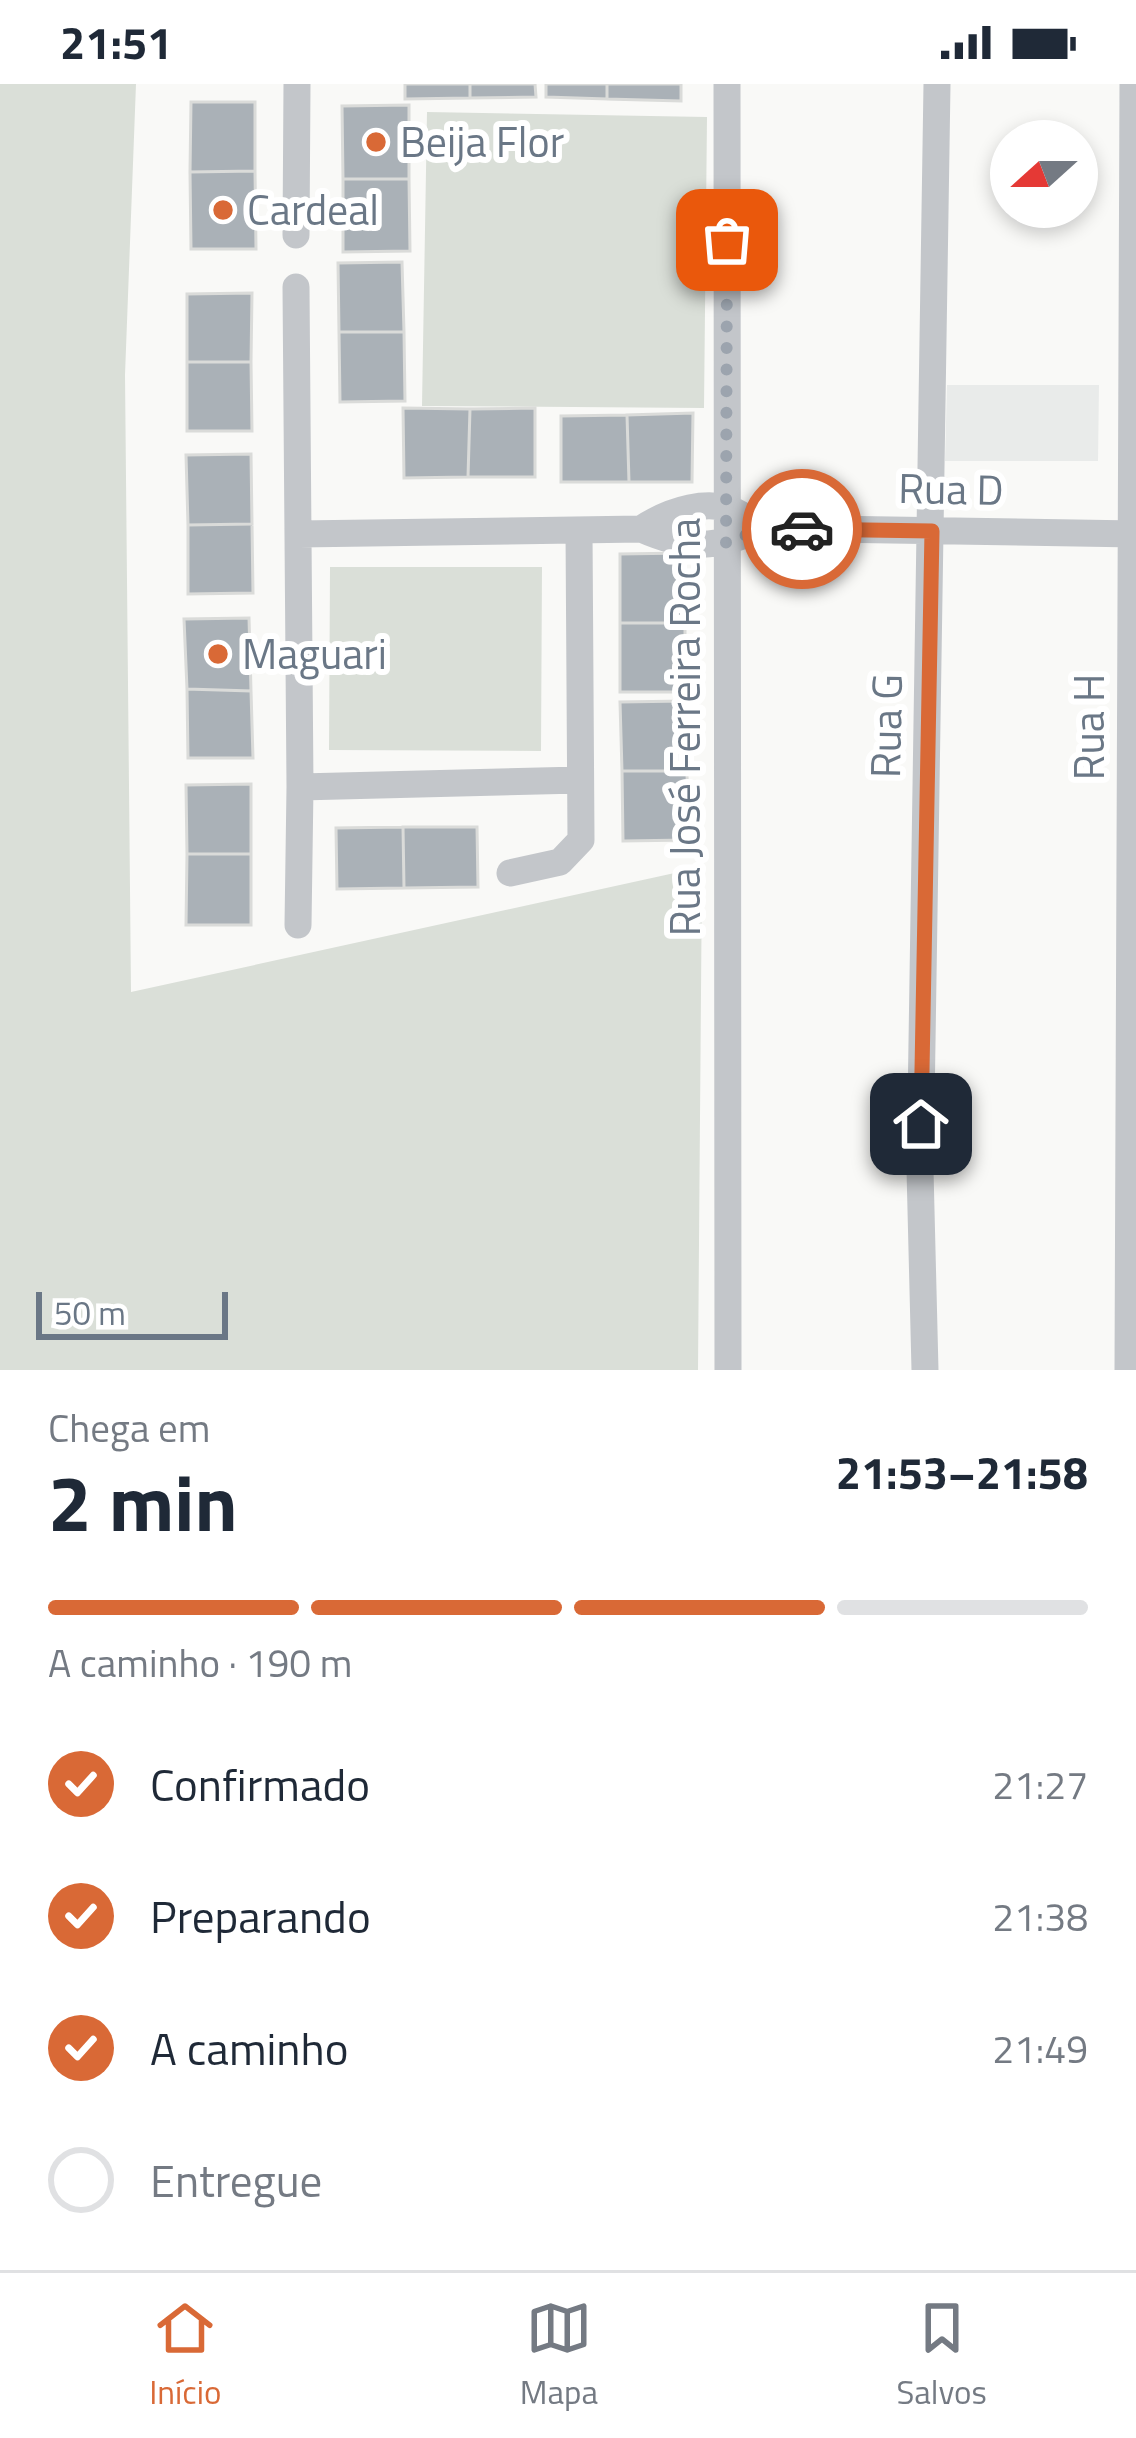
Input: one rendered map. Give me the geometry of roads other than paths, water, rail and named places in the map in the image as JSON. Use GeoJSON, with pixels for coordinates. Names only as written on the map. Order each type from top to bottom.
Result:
{"type":"FeatureCollection","features":[{"type":"Feature","properties":{"kind":"street"},"geometry":{"type":"LineString","coordinates":[[296,235],[297,84]]}},
{"type":"Feature","properties":{"kind":"street","name":"Rua José Ferreira Rocha"},"geometry":{"type":"LineString","coordinates":[[727,84],[728,1370]]}},
{"type":"Feature","properties":{"kind":"street","name":"Rua G"},"geometry":{"type":"LineString","coordinates":[[925,1370],[920,1170],[937,84]]}},
{"type":"Feature","properties":{"kind":"street","name":"Rua H"},"geometry":{"type":"LineString","coordinates":[[1128,1370],[1133,84]]}},
{"type":"Feature","properties":{"kind":"street"},"geometry":{"type":"LineString","coordinates":[[296,287],[298,925]]}},
{"type":"Feature","properties":{"kind":"street"},"geometry":{"type":"LineString","coordinates":[[641,529],[675,511],[727,506]]}},
{"type":"Feature","properties":{"kind":"street","name":"Rua D"},"geometry":{"type":"LineString","coordinates":[[727,506],[764,528]]}},
{"type":"Feature","properties":{"kind":"street","name":"Rua D"},"geometry":{"type":"LineString","coordinates":[[726,543],[764,528],[1134,534]]}},
{"type":"Feature","properties":{"kind":"street"},"geometry":{"type":"LineString","coordinates":[[299,534],[641,529],[675,544],[726,543]]}},
{"type":"Feature","properties":{"kind":"street"},"geometry":{"type":"LineString","coordinates":[[510,873],[560,862],[573,854],[581,840],[580,530]]}},
{"type":"Feature","properties":{"kind":"street"},"geometry":{"type":"LineString","coordinates":[[299,787],[580,780]]}},
{"type":"Feature","properties":{"kind":"place","name":"Beija Flor"},"geometry":{"type":"Point","coordinates":[376,142]}},
{"type":"Feature","properties":{"kind":"place","name":"Cardeal"},"geometry":{"type":"Point","coordinates":[223,210]}},
{"type":"Feature","properties":{"kind":"place","name":"Maguari"},"geometry":{"type":"Point","coordinates":[218,654]}}]}
